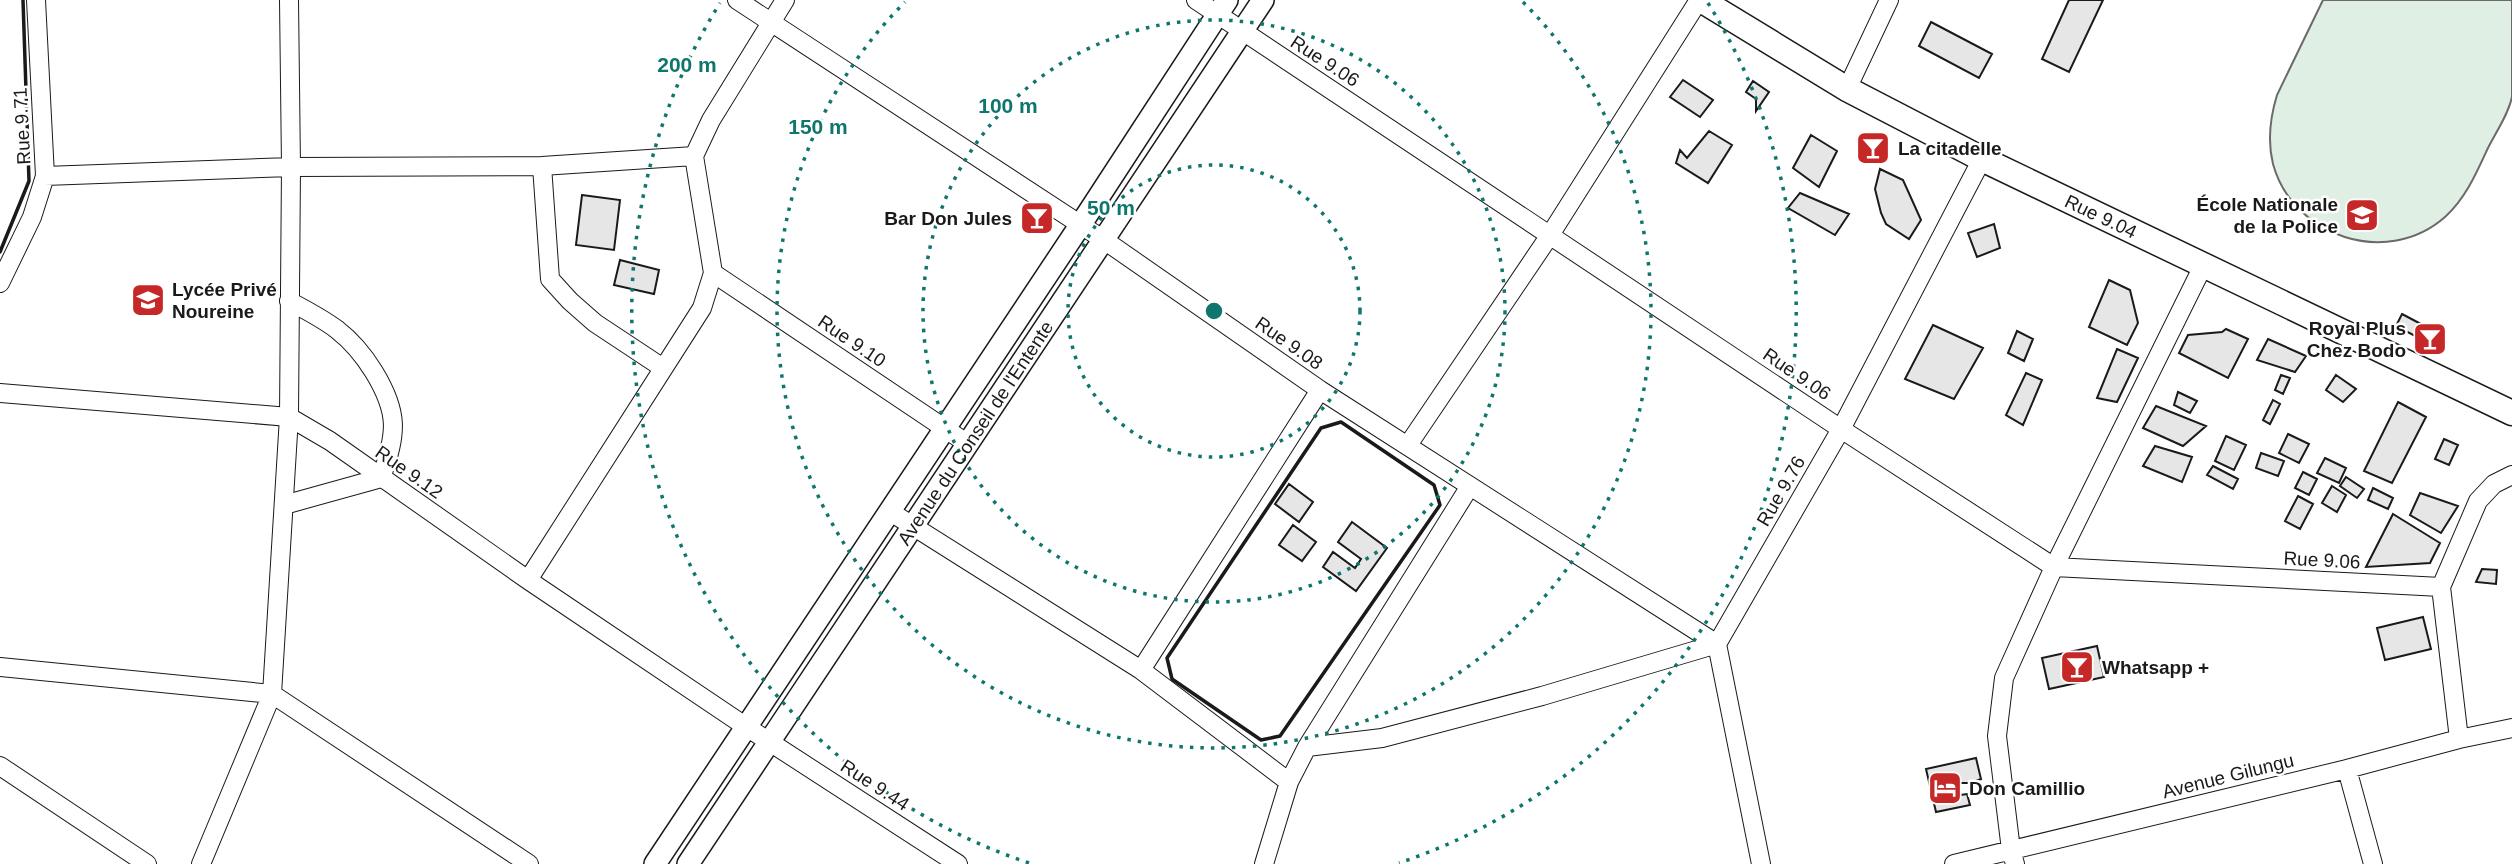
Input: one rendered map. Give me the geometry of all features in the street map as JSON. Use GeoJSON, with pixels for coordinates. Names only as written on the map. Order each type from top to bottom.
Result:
{"type":"FeatureCollection","features":[{"type":"Feature","properties":{"kind":"main road","name":"Rue 9.04"},"geometry":{"type":"LineString","coordinates":[[1700,0],[1847,89],[1982,159],[2512,412]]}},
{"type":"Feature","properties":{"kind":"street","name":"Rue 9.71"},"geometry":{"type":"LineString","coordinates":[[0,283],[32,217],[45,176],[36,0]]}},
{"type":"Feature","properties":{"kind":"street"},"geometry":{"type":"LineString","coordinates":[[201,864],[272,694],[289,418],[289,0]]}},
{"type":"Feature","properties":{"kind":"street","name":"Rue 9.08"},"geometry":{"type":"LineString","coordinates":[[737,0],[1104,240],[1320,390],[1717,644]]}},
{"type":"Feature","properties":{"kind":"street"},"geometry":{"type":"LineString","coordinates":[[528,580],[702,308],[713,273],[694,156],[711,120],[785,0]]}},
{"type":"Feature","properties":{"kind":"street","name":"Rue 9.06"},"geometry":{"type":"LineString","coordinates":[[1196,0],[1222,7],[1243,31],[2054,567],[2441,587]]}},
{"type":"Feature","properties":{"kind":"street","name":"Avenue du Conseil de l'Entente"},"geometry":{"type":"LineString","coordinates":[[688,864],[1263,0]]}},
{"type":"Feature","properties":{"kind":"street"},"geometry":{"type":"LineString","coordinates":[[1408,445],[1550,235],[1700,0]]}},
{"type":"Feature","properties":{"kind":"street"},"geometry":{"type":"LineString","coordinates":[[1847,89],[1889,0]]}},
{"type":"Feature","properties":{"kind":"street","name":"Avenue du Conseil de l'Entente"},"geometry":{"type":"LineString","coordinates":[[654,864],[945,429],[1222,7]]}},
{"type":"Feature","properties":{"kind":"street"},"geometry":{"type":"LineString","coordinates":[[45,176],[291,167],[542,166],[694,156]]}},
{"type":"Feature","properties":{"kind":"street","name":"Rue 9.76"},"geometry":{"type":"LineString","coordinates":[[1717,644],[1842,429],[1982,159]]}},
{"type":"Feature","properties":{"kind":"street"},"geometry":{"type":"LineString","coordinates":[[542,166],[551,279],[570,301],[595,323],[663,368]]}},
{"type":"Feature","properties":{"kind":"street"},"geometry":{"type":"LineString","coordinates":[[2013,857],[1997,736],[2004,678],[2054,567],[2203,266]]}},
{"type":"Feature","properties":{"kind":"street","name":"Rue 9.10"},"geometry":{"type":"LineString","coordinates":[[713,273],[968,444]]}},
{"type":"Feature","properties":{"kind":"street"},"geometry":{"type":"LineString","coordinates":[[284,505],[381,478],[393,438],[393,413],[389,396],[359,348],[323,319],[289,301]]}},
{"type":"Feature","properties":{"kind":"street"},"geometry":{"type":"LineString","coordinates":[[1141,670],[1320,390]]}},
{"type":"Feature","properties":{"kind":"street","name":"Rue 9.12"},"geometry":{"type":"LineString","coordinates":[[0,393],[289,418],[330,441],[528,580],[745,726]]}},
{"type":"Feature","properties":{"kind":"street"},"geometry":{"type":"LineString","coordinates":[[2459,739],[2441,587],[2479,501],[2494,484],[2512,475]]}},
{"type":"Feature","properties":{"kind":"street"},"geometry":{"type":"LineString","coordinates":[[1264,864],[1289,782],[1307,747],[1470,486]]}},
{"type":"Feature","properties":{"kind":"street"},"geometry":{"type":"LineString","coordinates":[[889,511],[1141,670],[1289,782]]}},
{"type":"Feature","properties":{"kind":"street"},"geometry":{"type":"LineString","coordinates":[[1307,747],[1381,738],[1542,696],[1717,644],[1761,864]]}},
{"type":"Feature","properties":{"kind":"street"},"geometry":{"type":"LineString","coordinates":[[0,667],[272,694],[529,864]]}},
{"type":"Feature","properties":{"kind":"street","name":"Rue 9.44"},"geometry":{"type":"LineString","coordinates":[[745,726],[958,864]]}},
{"type":"Feature","properties":{"kind":"street","name":"Avenue Gilungu"},"geometry":{"type":"LineString","coordinates":[[1954,864],[2013,857],[2459,739],[2512,728]]}},
{"type":"Feature","properties":{"kind":"street"},"geometry":{"type":"LineString","coordinates":[[0,766],[147,864]]}},
{"type":"Feature","properties":{"kind":"street"},"geometry":{"type":"LineString","coordinates":[[2347,769],[2373,864]]}},
{"type":"Feature","properties":{"kind":"green space"},"geometry":{"type":"Polygon","coordinates":[[[2323,0],[2512,0],[2512,96],[2508,109],[2464,194],[2445,217],[2422,232],[2396,241],[2370,242],[2345,237],[2321,226],[2300,210],[2284,189],[2273,164],[2270,129],[2277,95],[2323,0]]]}},
{"type":"Feature","properties":{"kind":"building"},"geometry":{"type":"Polygon","coordinates":[[[2069,0],[2103,0],[2069,72],[2042,59],[2069,0]]]}},
{"type":"Feature","properties":{"kind":"building"},"geometry":{"type":"Polygon","coordinates":[[[1931,22],[1992,54],[1979,78],[1919,46],[1931,22]]]}},
{"type":"Feature","properties":{"kind":"building"},"geometry":{"type":"Polygon","coordinates":[[[1683,80],[1713,100],[1700,117],[1670,97],[1683,80]]]}},
{"type":"Feature","properties":{"kind":"building"},"geometry":{"type":"Polygon","coordinates":[[[1753,81],[1769,92],[1756,111],[1756,99],[1746,92],[1753,81]]]}},
{"type":"Feature","properties":{"kind":"building"},"geometry":{"type":"Polygon","coordinates":[[[1709,131],[1732,145],[1708,183],[1676,163],[1680,150],[1687,158],[1709,131]]]}},
{"type":"Feature","properties":{"kind":"building"},"geometry":{"type":"Polygon","coordinates":[[[1811,135],[1837,151],[1819,187],[1793,168],[1811,135]]]}},
{"type":"Feature","properties":{"kind":"building"},"geometry":{"type":"Polygon","coordinates":[[[1880,169],[1903,180],[1921,220],[1909,239],[1886,224],[1881,213],[1875,189],[1880,169]]]}},
{"type":"Feature","properties":{"kind":"building"},"geometry":{"type":"Polygon","coordinates":[[[1800,193],[1849,214],[1835,235],[1788,208],[1800,193]]]}},
{"type":"Feature","properties":{"kind":"building"},"geometry":{"type":"Polygon","coordinates":[[[582,195],[620,200],[614,250],[576,245],[582,195]]]}},
{"type":"Feature","properties":{"kind":"building"},"geometry":{"type":"Polygon","coordinates":[[[1994,224],[2000,248],[1977,257],[1968,233],[1994,224]]]}},
{"type":"Feature","properties":{"kind":"building"},"geometry":{"type":"Polygon","coordinates":[[[620,260],[659,270],[654,294],[614,285],[620,260]]]}},
{"type":"Feature","properties":{"kind":"building"},"geometry":{"type":"Polygon","coordinates":[[[2109,280],[2130,290],[2138,323],[2127,345],[2089,327],[2109,280]]]}},
{"type":"Feature","properties":{"kind":"building"},"geometry":{"type":"Polygon","coordinates":[[[2402,314],[2421,324],[2415,336],[2396,326],[2402,314]]]}},
{"type":"Feature","properties":{"kind":"building"},"geometry":{"type":"Polygon","coordinates":[[[1933,325],[1983,348],[1954,399],[1905,379],[1933,325]]]}},
{"type":"Feature","properties":{"kind":"building"},"geometry":{"type":"Polygon","coordinates":[[[2226,329],[2248,339],[2228,378],[2179,353],[2188,335],[2222,332],[2226,329]]]}},
{"type":"Feature","properties":{"kind":"building"},"geometry":{"type":"Polygon","coordinates":[[[2017,331],[2033,339],[2024,361],[2008,353],[2017,331]]]}},
{"type":"Feature","properties":{"kind":"building"},"geometry":{"type":"Polygon","coordinates":[[[2425,331],[2441,337],[2436,348],[2421,341],[2425,331]]]}},
{"type":"Feature","properties":{"kind":"building"},"geometry":{"type":"Polygon","coordinates":[[[2268,339],[2306,356],[2295,372],[2257,360],[2268,339]]]}},
{"type":"Feature","properties":{"kind":"building"},"geometry":{"type":"Polygon","coordinates":[[[2117,349],[2138,358],[2117,402],[2097,398],[2117,349]]]}},
{"type":"Feature","properties":{"kind":"building"},"geometry":{"type":"Polygon","coordinates":[[[2026,373],[2042,380],[2023,425],[2006,415],[2026,373]]]}},
{"type":"Feature","properties":{"kind":"building"},"geometry":{"type":"Polygon","coordinates":[[[2281,375],[2290,378],[2283,394],[2275,390],[2281,375]]]}},
{"type":"Feature","properties":{"kind":"building"},"geometry":{"type":"Polygon","coordinates":[[[2336,375],[2356,389],[2343,402],[2326,390],[2336,375]]]}},
{"type":"Feature","properties":{"kind":"building"},"geometry":{"type":"Polygon","coordinates":[[[2178,392],[2197,401],[2190,413],[2174,405],[2178,392]]]}},
{"type":"Feature","properties":{"kind":"building"},"geometry":{"type":"Polygon","coordinates":[[[2273,400],[2280,404],[2270,424],[2263,420],[2273,400]]]}},
{"type":"Feature","properties":{"kind":"building"},"geometry":{"type":"Polygon","coordinates":[[[2398,402],[2426,417],[2392,483],[2364,471],[2398,402]]]}},
{"type":"Feature","properties":{"kind":"building"},"geometry":{"type":"Polygon","coordinates":[[[2156,406],[2206,426],[2183,446],[2143,428],[2156,406]]]}},
{"type":"Feature","properties":{"kind":"building"},"geometry":{"type":"Polygon","coordinates":[[[2288,434],[2309,444],[2299,463],[2279,453],[2288,434]]]}},
{"type":"Feature","properties":{"kind":"building"},"geometry":{"type":"Polygon","coordinates":[[[2226,436],[2246,445],[2234,470],[2215,461],[2226,436]]]}},
{"type":"Feature","properties":{"kind":"building"},"geometry":{"type":"Polygon","coordinates":[[[2444,439],[2458,445],[2449,465],[2435,459],[2444,439]]]}},
{"type":"Feature","properties":{"kind":"building"},"geometry":{"type":"Polygon","coordinates":[[[2155,446],[2192,457],[2182,482],[2143,466],[2155,446]]]}},
{"type":"Feature","properties":{"kind":"building"},"geometry":{"type":"Polygon","coordinates":[[[2261,453],[2284,461],[2278,476],[2256,468],[2261,453]]]}},
{"type":"Feature","properties":{"kind":"building"},"geometry":{"type":"Polygon","coordinates":[[[2325,458],[2346,468],[2339,483],[2317,473],[2325,458]]]}},
{"type":"Feature","properties":{"kind":"building"},"geometry":{"type":"Polygon","coordinates":[[[2213,466],[2238,479],[2233,489],[2207,475],[2213,466]]]}},
{"type":"Feature","properties":{"kind":"building"},"geometry":{"type":"Polygon","coordinates":[[[2303,472],[2317,479],[2309,495],[2295,488],[2303,472]]]}},
{"type":"Feature","properties":{"kind":"building"},"geometry":{"type":"Polygon","coordinates":[[[2346,477],[2364,489],[2357,498],[2340,486],[2346,477]]]}},
{"type":"Feature","properties":{"kind":"building"},"geometry":{"type":"Polygon","coordinates":[[[1289,484],[1313,502],[1299,522],[1275,504],[1289,484]]]}},
{"type":"Feature","properties":{"kind":"building"},"geometry":{"type":"Polygon","coordinates":[[[2332,486],[2346,495],[2337,512],[2322,503],[2332,486]]]}},
{"type":"Feature","properties":{"kind":"building"},"geometry":{"type":"Polygon","coordinates":[[[2373,488],[2393,498],[2388,509],[2368,500],[2373,488]]]}},
{"type":"Feature","properties":{"kind":"building"},"geometry":{"type":"Polygon","coordinates":[[[2420,493],[2458,506],[2441,533],[2410,515],[2420,493]]]}},
{"type":"Feature","properties":{"kind":"building"},"geometry":{"type":"Polygon","coordinates":[[[2298,496],[2313,504],[2300,529],[2285,521],[2298,496]]]}},
{"type":"Feature","properties":{"kind":"building"},"geometry":{"type":"Polygon","coordinates":[[[2393,514],[2440,543],[2430,563],[2366,567],[2393,514]]]}},
{"type":"Feature","properties":{"kind":"building"},"geometry":{"type":"Polygon","coordinates":[[[1352,522],[1387,548],[1356,591],[1323,567],[1333,552],[1355,568],[1361,559],[1338,542],[1352,522]]]}},
{"type":"Feature","properties":{"kind":"building"},"geometry":{"type":"Polygon","coordinates":[[[1293,525],[1316,542],[1302,561],[1279,545],[1293,525]]]}},
{"type":"Feature","properties":{"kind":"building"},"geometry":{"type":"Polygon","coordinates":[[[2482,569],[2497,570],[2496,584],[2476,582],[2482,569]]]}},
{"type":"Feature","properties":{"kind":"building"},"geometry":{"type":"Polygon","coordinates":[[[2423,617],[2431,649],[2385,660],[2377,628],[2423,617]]]}},
{"type":"Feature","properties":{"kind":"building"},"geometry":{"type":"Polygon","coordinates":[[[2097,646],[2104,677],[2049,689],[2042,658],[2097,646]]]}},
{"type":"Feature","properties":{"kind":"building","name":"Don Camillio"},"geometry":{"type":"Polygon","coordinates":[[[1976,758],[1981,779],[1959,783],[1960,795],[1967,794],[1970,805],[1936,812],[1926,769],[1976,758]]]}},
{"type":"Feature","properties":{"kind":"wall"},"geometry":{"type":"LineString","coordinates":[[0,252],[29,181],[23,0]]}},
{"type":"Feature","properties":{"kind":"wall"},"geometry":{"type":"LineString","coordinates":[[1341,422],[1434,485],[1440,505],[1280,736],[1261,740],[1172,679],[1167,658],[1321,428],[1341,422]]}},
{"type":"Feature","properties":{"kind":"place","name":"La citadelle"},"geometry":{"type":"Point","coordinates":[1873,148]}},
{"type":"Feature","properties":{"kind":"place","name":"École Nationale de la Police"},"geometry":{"type":"Point","coordinates":[2362,215]}},
{"type":"Feature","properties":{"kind":"place","name":"Bar Don Jules"},"geometry":{"type":"Point","coordinates":[1037,218]}},
{"type":"Feature","properties":{"kind":"place","name":"Lycée Privé Noureine"},"geometry":{"type":"Point","coordinates":[148,300]}},
{"type":"Feature","properties":{"kind":"place","name":"Royal Plus Chez Bodo"},"geometry":{"type":"Point","coordinates":[2430,339]}},
{"type":"Feature","properties":{"kind":"place","name":"Whatsapp +"},"geometry":{"type":"Point","coordinates":[2077,667]}},
{"type":"Feature","properties":{"kind":"place","name":"Don Camillio"},"geometry":{"type":"Point","coordinates":[1945,788]}}]}
